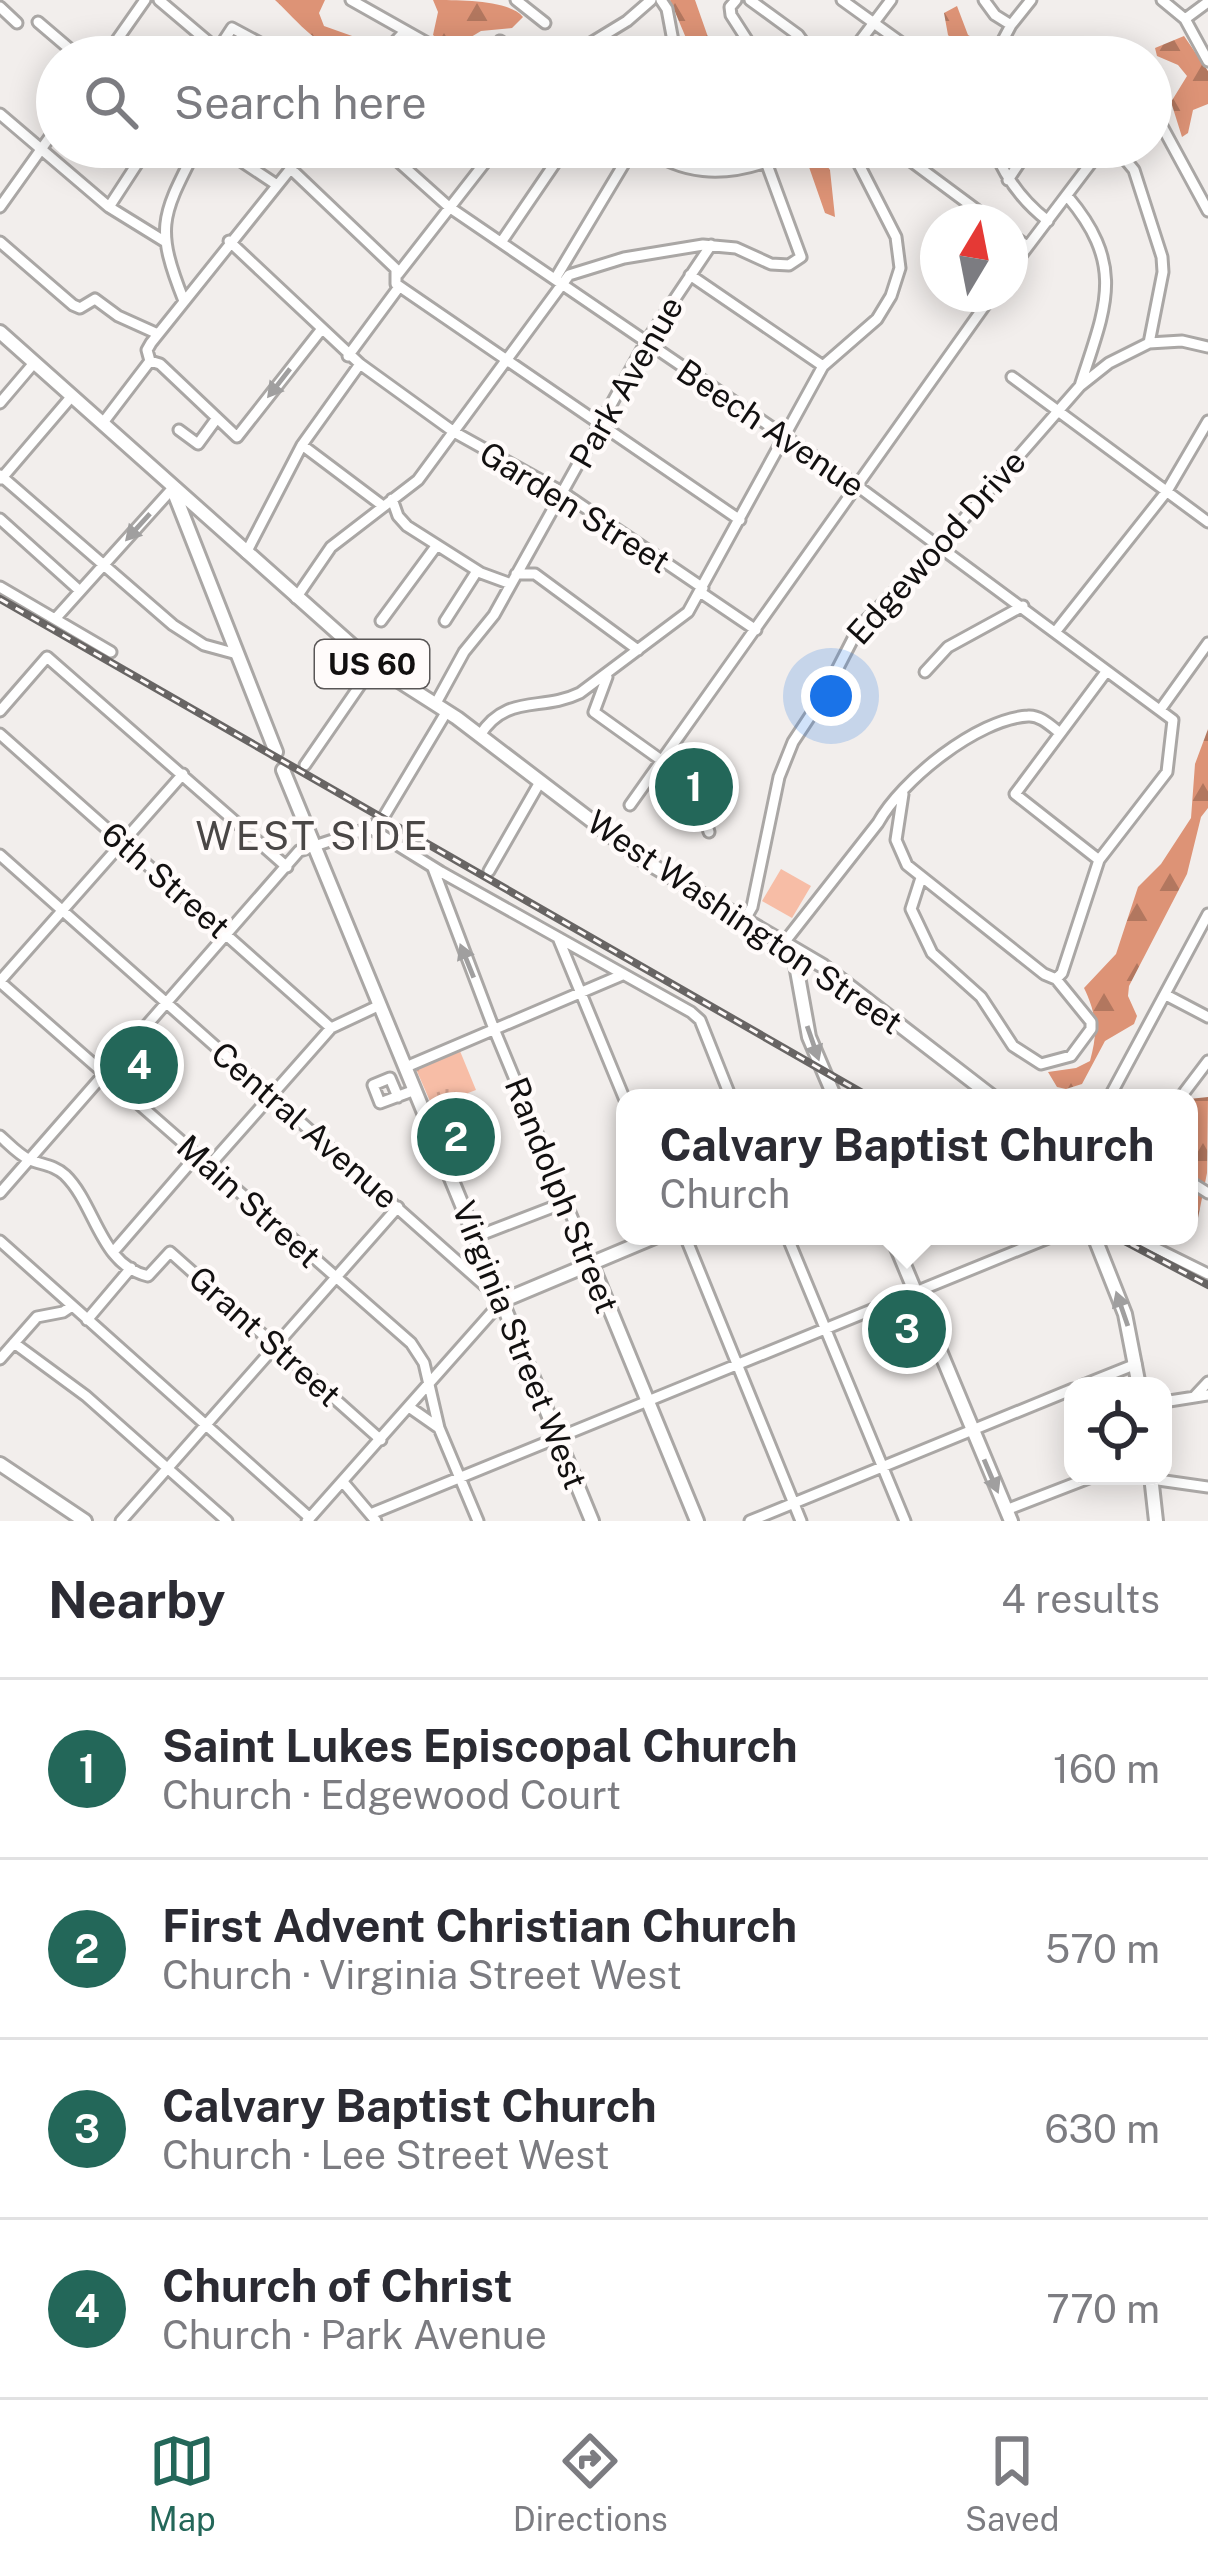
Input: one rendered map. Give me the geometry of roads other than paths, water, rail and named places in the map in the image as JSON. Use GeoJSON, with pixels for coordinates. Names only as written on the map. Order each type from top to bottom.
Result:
{"type":"FeatureCollection","features":[{"type":"Feature","properties":{"kind":"main road","name":"West Washington Street"},"geometry":{"type":"LineString","coordinates":[[0,332],[374,665],[442,707],[643,860],[845,984],[982,1089]]}},
{"type":"Feature","properties":{"kind":"main road"},"geometry":{"type":"LineString","coordinates":[[172,489],[276,752]]}},
{"type":"Feature","properties":{"kind":"main road","name":"Virginia Street West"},"geometry":{"type":"LineString","coordinates":[[283,770],[592,1521]]}},
{"type":"Feature","properties":{"kind":"main road"},"geometry":{"type":"LineString","coordinates":[[784,944],[796,965],[809,1036],[831,1089]]}},
{"type":"Feature","properties":{"kind":"main road"},"geometry":{"type":"LineString","coordinates":[[800,986],[803,969],[812,966],[845,984]]}},
{"type":"Feature","properties":{"kind":"main road"},"geometry":{"type":"LineString","coordinates":[[502,1301],[635,1245]]}},
{"type":"Feature","properties":{"kind":"main road"},"geometry":{"type":"LineString","coordinates":[[896,1245],[1008,1516]]}},
{"type":"Feature","properties":{"kind":"main road"},"geometry":{"type":"LineString","coordinates":[[1098,1245],[1125,1313],[1137,1377]]}},
{"type":"Feature","properties":{"kind":"main road","name":"Randolph Street"},"geometry":{"type":"LineString","coordinates":[[591,1263],[697,1521]]}},
{"type":"Feature","properties":{"kind":"main road"},"geometry":{"type":"LineString","coordinates":[[0,1464],[85,1521]]}},
{"type":"Feature","properties":{"kind":"main road"},"geometry":{"type":"LineString","coordinates":[[1151,1485],[1152,1519]]}},
{"type":"Feature","properties":{"kind":"street"},"geometry":{"type":"LineString","coordinates":[[120,36],[145,0]]}},
{"type":"Feature","properties":{"kind":"street"},"geometry":{"type":"LineString","coordinates":[[158,0],[197,36]]}},
{"type":"Feature","properties":{"kind":"street"},"geometry":{"type":"LineString","coordinates":[[351,0],[410,36]]}},
{"type":"Feature","properties":{"kind":"street"},"geometry":{"type":"LineString","coordinates":[[516,0],[545,23]]}},
{"type":"Feature","properties":{"kind":"street"},"geometry":{"type":"LineString","coordinates":[[602,36],[651,0]]}},
{"type":"Feature","properties":{"kind":"street"},"geometry":{"type":"LineString","coordinates":[[661,0],[672,36]]}},
{"type":"Feature","properties":{"kind":"street"},"geometry":{"type":"LineString","coordinates":[[750,0],[799,36]]}},
{"type":"Feature","properties":{"kind":"street"},"geometry":{"type":"LineString","coordinates":[[842,0],[890,36]]}},
{"type":"Feature","properties":{"kind":"street"},"geometry":{"type":"LineString","coordinates":[[864,36],[891,0]]}},
{"type":"Feature","properties":{"kind":"street"},"geometry":{"type":"LineString","coordinates":[[984,0],[1011,25]]}},
{"type":"Feature","properties":{"kind":"street"},"geometry":{"type":"LineString","coordinates":[[1005,36],[1031,0]]}},
{"type":"Feature","properties":{"kind":"street"},"geometry":{"type":"LineString","coordinates":[[1162,0],[1185,19],[1208,61]]}},
{"type":"Feature","properties":{"kind":"street"},"geometry":{"type":"LineString","coordinates":[[735,1],[730,16],[744,36]]}},
{"type":"Feature","properties":{"kind":"street"},"geometry":{"type":"LineString","coordinates":[[1185,19],[1208,2]]}},
{"type":"Feature","properties":{"kind":"street"},"geometry":{"type":"LineString","coordinates":[[0,7],[17,22]]}},
{"type":"Feature","properties":{"kind":"street"},"geometry":{"type":"LineString","coordinates":[[38,22],[54,36]]}},
{"type":"Feature","properties":{"kind":"street"},"geometry":{"type":"LineString","coordinates":[[400,36],[404,31]]}},
{"type":"Feature","properties":{"kind":"street"},"geometry":{"type":"LineString","coordinates":[[0,114],[36,146]]}},
{"type":"Feature","properties":{"kind":"street"},"geometry":{"type":"LineString","coordinates":[[1172,145],[1208,212]]}},
{"type":"Feature","properties":{"kind":"street"},"geometry":{"type":"LineString","coordinates":[[0,207],[36,157]]}},
{"type":"Feature","properties":{"kind":"street"},"geometry":{"type":"LineString","coordinates":[[62,168],[109,207],[164,241]]}},
{"type":"Feature","properties":{"kind":"street"},"geometry":{"type":"LineString","coordinates":[[109,207],[134,168]]}},
{"type":"Feature","properties":{"kind":"street"},"geometry":{"type":"LineString","coordinates":[[184,301],[164,241],[167,207],[186,168]]}},
{"type":"Feature","properties":{"kind":"street"},"geometry":{"type":"LineString","coordinates":[[252,168],[277,185]]}},
{"type":"Feature","properties":{"kind":"street","name":"Beech Avenue"},"geometry":{"type":"LineString","coordinates":[[405,168],[449,207],[856,485],[1160,710]]}},
{"type":"Feature","properties":{"kind":"street"},"geometry":{"type":"LineString","coordinates":[[480,168],[394,281],[740,520]]}},
{"type":"Feature","properties":{"kind":"street"},"geometry":{"type":"LineString","coordinates":[[502,241],[552,168]]}},
{"type":"Feature","properties":{"kind":"street"},"geometry":{"type":"LineString","coordinates":[[296,598],[331,547],[418,480],[559,281],[622,168]]}},
{"type":"Feature","properties":{"kind":"street"},"geometry":{"type":"LineString","coordinates":[[688,168],[729,173],[746,168]]}},
{"type":"Feature","properties":{"kind":"street"},"geometry":{"type":"LineString","coordinates":[[559,281],[624,258],[711,245],[789,265],[801,256],[768,168]]}},
{"type":"Feature","properties":{"kind":"street"},"geometry":{"type":"LineString","coordinates":[[480,735],[496,713],[566,700],[608,674],[676,623],[701,590],[824,367],[877,319],[900,268],[896,237],[861,168]]}},
{"type":"Feature","properties":{"kind":"street"},"geometry":{"type":"LineString","coordinates":[[921,168],[970,204]]}},
{"type":"Feature","properties":{"kind":"street"},"geometry":{"type":"LineString","coordinates":[[1003,168],[1029,206],[1048,221]]}},
{"type":"Feature","properties":{"kind":"street"},"geometry":{"type":"LineString","coordinates":[[1008,179],[1016,168]]}},
{"type":"Feature","properties":{"kind":"street"},"geometry":{"type":"LineString","coordinates":[[1028,245],[1088,168]]}},
{"type":"Feature","properties":{"kind":"street"},"geometry":{"type":"LineString","coordinates":[[1132,168],[1162,257],[1149,343],[1182,341],[1208,347]]}},
{"type":"Feature","properties":{"kind":"street"},"geometry":{"type":"LineString","coordinates":[[150,361],[147,350],[158,334],[291,169],[398,274]]}},
{"type":"Feature","properties":{"kind":"street"},"geometry":{"type":"LineString","coordinates":[[1068,197],[1094,230],[1108,282],[1106,306],[1080,386]]}},
{"type":"Feature","properties":{"kind":"street","name":"Garden Street"},"geometry":{"type":"LineString","coordinates":[[229,241],[359,364],[454,432],[562,492],[756,630]]}},
{"type":"Feature","properties":{"kind":"street"},"geometry":{"type":"LineString","coordinates":[[0,242],[80,308],[95,299],[118,316],[158,334]]}},
{"type":"Feature","properties":{"kind":"street","name":"Park Avenue"},"geometry":{"type":"LineString","coordinates":[[370,828],[383,818],[442,707],[464,652],[494,615],[646,342],[711,245]]}},
{"type":"Feature","properties":{"kind":"street"},"geometry":{"type":"LineString","coordinates":[[690,275],[824,367]]}},
{"type":"Feature","properties":{"kind":"street"},"geometry":{"type":"LineString","coordinates":[[349,356],[399,287]]}},
{"type":"Feature","properties":{"kind":"street"},"geometry":{"type":"LineString","coordinates":[[630,805],[980,312]]}},
{"type":"Feature","properties":{"kind":"street"},"geometry":{"type":"LineString","coordinates":[[150,361],[160,364],[237,437],[321,330]]}},
{"type":"Feature","properties":{"kind":"street","name":"Edgewood Drive"},"geometry":{"type":"LineString","coordinates":[[744,921],[752,907],[779,776],[859,627],[940,546],[1080,386],[1109,363],[1149,343]]}},
{"type":"Feature","properties":{"kind":"street"},"geometry":{"type":"LineString","coordinates":[[102,424],[150,361]]}},
{"type":"Feature","properties":{"kind":"street"},"geometry":{"type":"LineString","coordinates":[[0,403],[34,362]]}},
{"type":"Feature","properties":{"kind":"street"},"geometry":{"type":"LineString","coordinates":[[246,553],[302,445],[359,364]]}},
{"type":"Feature","properties":{"kind":"street"},"geometry":{"type":"LineString","coordinates":[[1012,377],[1208,523]]}},
{"type":"Feature","properties":{"kind":"street"},"geometry":{"type":"LineString","coordinates":[[72,397],[1,477],[186,634],[220,652],[236,654]]}},
{"type":"Feature","properties":{"kind":"street"},"geometry":{"type":"LineString","coordinates":[[178,430],[198,444],[218,418]]}},
{"type":"Feature","properties":{"kind":"street"},"geometry":{"type":"LineString","coordinates":[[1056,631],[1166,491],[1208,421]]}},
{"type":"Feature","properties":{"kind":"street"},"geometry":{"type":"LineString","coordinates":[[302,445],[477,571],[513,579],[535,574],[638,650]]}},
{"type":"Feature","properties":{"kind":"street"},"geometry":{"type":"LineString","coordinates":[[55,619],[172,489]]}},
{"type":"Feature","properties":{"kind":"street"},"geometry":{"type":"LineString","coordinates":[[0,519],[80,591]]}},
{"type":"Feature","properties":{"kind":"street"},"geometry":{"type":"LineString","coordinates":[[381,621],[437,545]]}},
{"type":"Feature","properties":{"kind":"street"},"geometry":{"type":"LineString","coordinates":[[445,620],[477,571]]}},
{"type":"Feature","properties":{"kind":"street"},"geometry":{"type":"LineString","coordinates":[[0,587],[111,652]]}},
{"type":"Feature","properties":{"kind":"street"},"geometry":{"type":"LineString","coordinates":[[925,672],[948,647],[1023,606]]}},
{"type":"Feature","properties":{"kind":"street"},"geometry":{"type":"LineString","coordinates":[[1056,979],[1100,860],[1168,772],[1173,720],[1160,710],[1208,643]]}},
{"type":"Feature","properties":{"kind":"street"},"geometry":{"type":"LineString","coordinates":[[0,711],[47,657],[286,867]]}},
{"type":"Feature","properties":{"kind":"street"},"geometry":{"type":"LineString","coordinates":[[305,765],[374,665]]}},
{"type":"Feature","properties":{"kind":"street"},"geometry":{"type":"LineString","coordinates":[[1100,860],[1015,794],[1106,672]]}},
{"type":"Feature","properties":{"kind":"street"},"geometry":{"type":"LineString","coordinates":[[608,674],[594,712],[661,760]]}},
{"type":"Feature","properties":{"kind":"street"},"geometry":{"type":"LineString","coordinates":[[784,944],[888,804],[951,749],[1000,724],[1033,715],[1060,733]]}},
{"type":"Feature","properties":{"kind":"street","name":"6th Street"},"geometry":{"type":"LineString","coordinates":[[0,734],[331,1028]]}},
{"type":"Feature","properties":{"kind":"street"},"geometry":{"type":"LineString","coordinates":[[653,773],[703,812],[709,832]]}},
{"type":"Feature","properties":{"kind":"street"},"geometry":{"type":"LineString","coordinates":[[0,981],[183,774]]}},
{"type":"Feature","properties":{"kind":"street"},"geometry":{"type":"LineString","coordinates":[[488,871],[540,782]]}},
{"type":"Feature","properties":{"kind":"street"},"geometry":{"type":"LineString","coordinates":[[903,794],[896,840],[907,865],[1056,979],[1088,1016],[1091,1029],[1071,1056],[1041,1064],[1013,1046],[981,997],[932,952],[911,909],[921,878]]}},
{"type":"Feature","properties":{"kind":"street"},"geometry":{"type":"LineString","coordinates":[[0,1193],[302,849],[370,828],[691,1012],[700,1020],[727,1089]]}},
{"type":"Feature","properties":{"kind":"street","name":"Central Avenue"},"geometry":{"type":"LineString","coordinates":[[0,855],[502,1301]]}},
{"type":"Feature","properties":{"kind":"street","name":"Randolph Street"},"geometry":{"type":"LineString","coordinates":[[433,868],[591,1263]]}},
{"type":"Feature","properties":{"kind":"street"},"geometry":{"type":"LineString","coordinates":[[1114,1089],[1208,914]]}},
{"type":"Feature","properties":{"kind":"street"},"geometry":{"type":"LineString","coordinates":[[559,940],[620,1089]]}},
{"type":"Feature","properties":{"kind":"street"},"geometry":{"type":"LineString","coordinates":[[406,1067],[622,975]]}},
{"type":"Feature","properties":{"kind":"street","name":"Main Street"},"geometry":{"type":"LineString","coordinates":[[0,981],[411,1343],[424,1364],[439,1428],[478,1521]]}},
{"type":"Feature","properties":{"kind":"street"},"geometry":{"type":"LineString","coordinates":[[1166,994],[1208,1017]]}},
{"type":"Feature","properties":{"kind":"street"},"geometry":{"type":"LineString","coordinates":[[208,1166],[331,1028],[380,1005]]}},
{"type":"Feature","properties":{"kind":"street"},"geometry":{"type":"LineString","coordinates":[[1187,1089],[1208,1061]]}},
{"type":"Feature","properties":{"kind":"street"},"geometry":{"type":"LineString","coordinates":[[398,1096],[416,1090]]}},
{"type":"Feature","properties":{"kind":"street"},"geometry":{"type":"LineString","coordinates":[[0,1136],[30,1160],[52,1166],[71,1182],[99,1234],[131,1268],[87,1320]]}},
{"type":"Feature","properties":{"kind":"street"},"geometry":{"type":"LineString","coordinates":[[0,1153],[13,1148]]}},
{"type":"Feature","properties":{"kind":"street"},"geometry":{"type":"LineString","coordinates":[[114,1250],[197,1155]]}},
{"type":"Feature","properties":{"kind":"street"},"geometry":{"type":"LineString","coordinates":[[476,1237],[566,1202]]}},
{"type":"Feature","properties":{"kind":"street"},"geometry":{"type":"LineString","coordinates":[[121,1521],[398,1207]]}},
{"type":"Feature","properties":{"kind":"street"},"geometry":{"type":"LineString","coordinates":[[0,1241],[309,1519],[502,1301]]}},
{"type":"Feature","properties":{"kind":"street"},"geometry":{"type":"LineString","coordinates":[[689,1245],[801,1521]]}},
{"type":"Feature","properties":{"kind":"street"},"geometry":{"type":"LineString","coordinates":[[792,1245],[905,1521]]}},
{"type":"Feature","properties":{"kind":"street"},"geometry":{"type":"LineString","coordinates":[[343,1482],[375,1517],[460,1476],[1030,1245]]}},
{"type":"Feature","properties":{"kind":"street"},"geometry":{"type":"LineString","coordinates":[[1149,1245],[1208,1274]]}},
{"type":"Feature","properties":{"kind":"street","name":"Grant Street"},"geometry":{"type":"LineString","coordinates":[[131,1268],[148,1276],[170,1252],[381,1440]]}},
{"type":"Feature","properties":{"kind":"street"},"geometry":{"type":"LineString","coordinates":[[0,1359],[8,1344],[37,1317],[72,1306]]}},
{"type":"Feature","properties":{"kind":"street"},"geometry":{"type":"LineString","coordinates":[[411,1343],[443,1367]]}},
{"type":"Feature","properties":{"kind":"street"},"geometry":{"type":"LineString","coordinates":[[8,1344],[86,1396],[227,1521]]}},
{"type":"Feature","properties":{"kind":"street"},"geometry":{"type":"LineString","coordinates":[[1104,1377],[1136,1364]]}},
{"type":"Feature","properties":{"kind":"street"},"geometry":{"type":"LineString","coordinates":[[1194,1397],[1208,1382]]}},
{"type":"Feature","properties":{"kind":"street"},"geometry":{"type":"LineString","coordinates":[[750,1521],[1064,1393]]}},
{"type":"Feature","properties":{"kind":"street"},"geometry":{"type":"LineString","coordinates":[[1172,1401],[1208,1395]]}},
{"type":"Feature","properties":{"kind":"street"},"geometry":{"type":"LineString","coordinates":[[409,1407],[439,1428]]}},
{"type":"Feature","properties":{"kind":"street"},"geometry":{"type":"LineString","coordinates":[[1172,1481],[1208,1487]]}},
{"type":"Feature","properties":{"kind":"street"},"geometry":{"type":"LineString","coordinates":[[1008,1516],[1075,1485]]}},
{"type":"Feature","properties":{"kind":"railway"},"geometry":{"type":"LineString","coordinates":[[0,599],[855,1089]]}},
{"type":"Feature","properties":{"kind":"railway"},"geometry":{"type":"LineString","coordinates":[[1132,1245],[1208,1285]]}},
{"type":"Feature","properties":{"kind":"place","name":"Saint Lukes Episcopal Church"},"geometry":{"type":"Point","coordinates":[694,787]}},
{"type":"Feature","properties":{"kind":"place","name":"Church of Christ"},"geometry":{"type":"Point","coordinates":[139,1065]}},
{"type":"Feature","properties":{"kind":"place","name":"First Advent Christian Church"},"geometry":{"type":"Point","coordinates":[456,1137]}},
{"type":"Feature","properties":{"kind":"place","name":"Calvary Baptist Church"},"geometry":{"type":"Point","coordinates":[907,1329]}},
{"type":"Feature","properties":{"kind":"district","name":"WEST SIDE"},"geometry":{"type":"Point","coordinates":[313,836]}}]}
